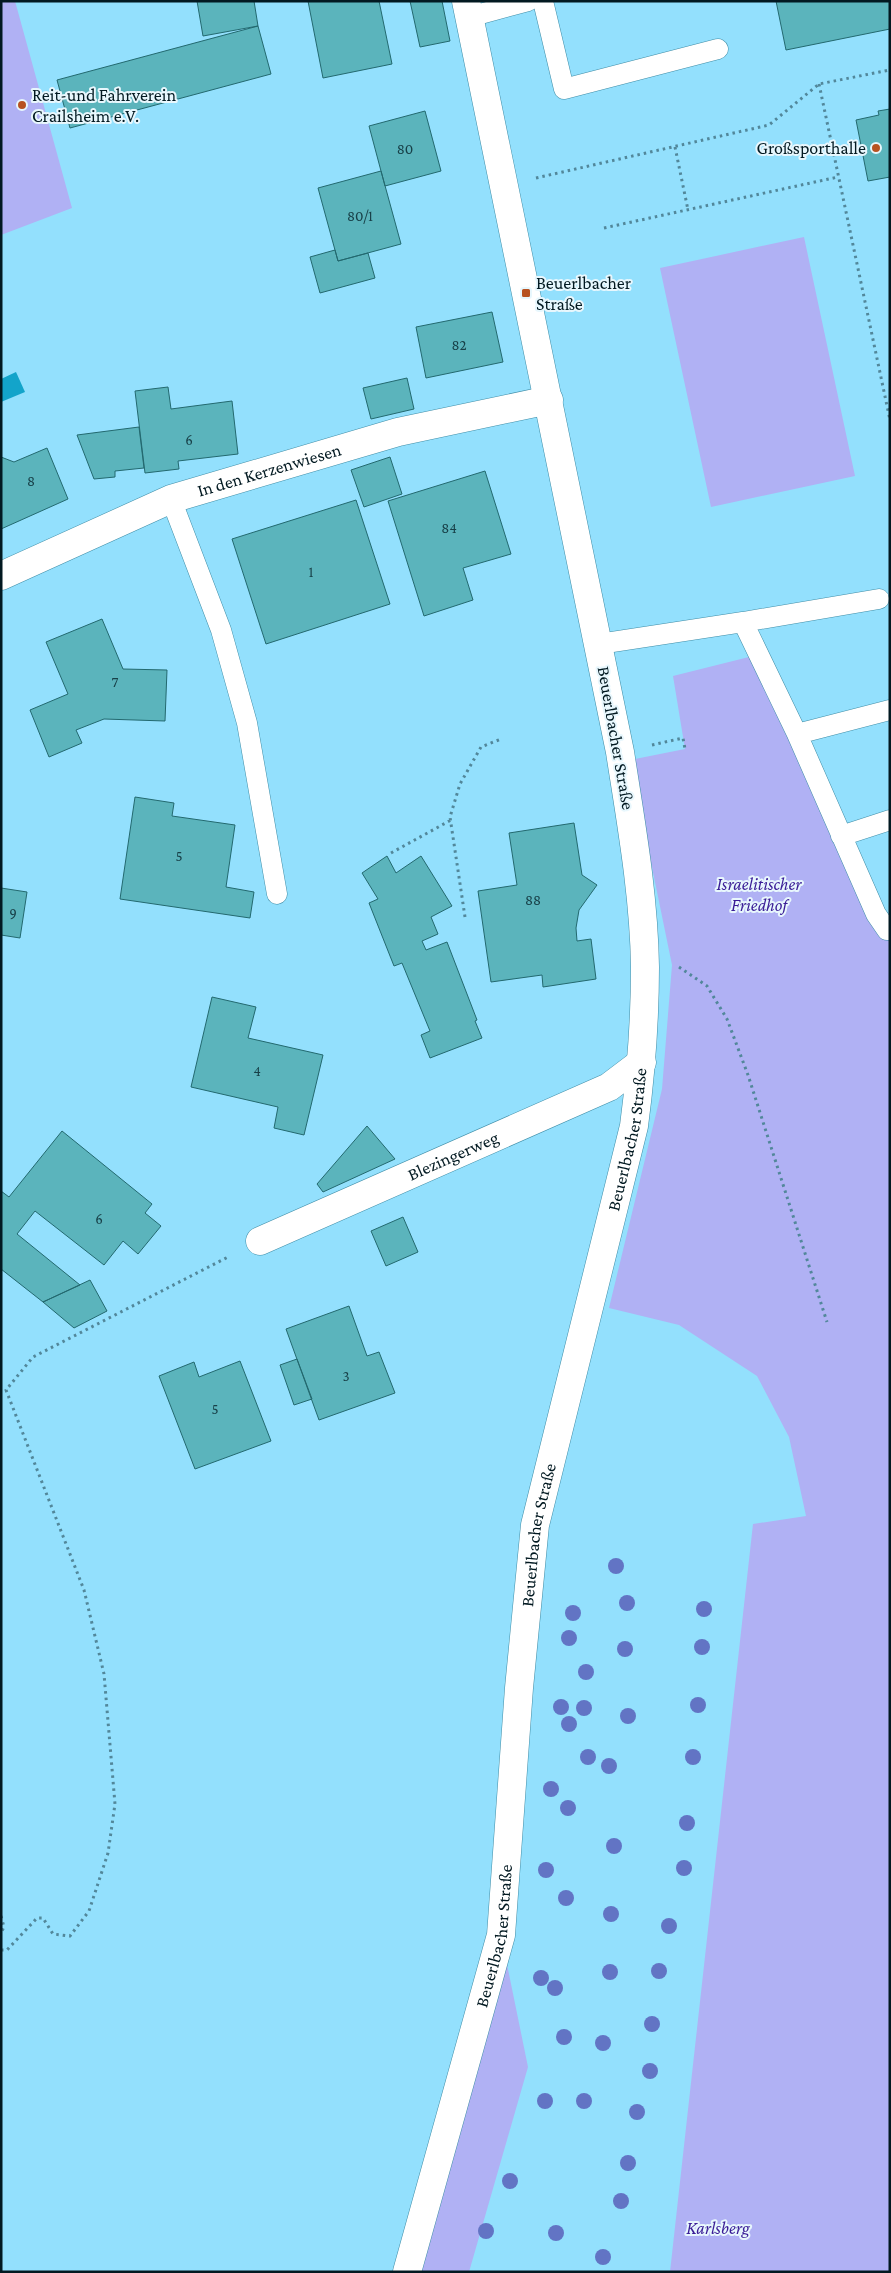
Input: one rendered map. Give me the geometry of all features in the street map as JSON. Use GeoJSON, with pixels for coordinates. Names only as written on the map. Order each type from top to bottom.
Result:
{"type":"FeatureCollection","features":[{"type":"Feature","properties":{"kind":"street","name":"Beuerlbacher Straße"},"geometry":{"type":"LineString","coordinates":[[407,2272],[501,1934],[519,1688],[535,1525],[634,1126],[642,1062],[645,966],[637,866],[620,752],[468,9]]}},
{"type":"Feature","properties":{"kind":"street","name":"In den Kerzenwiesen"},"geometry":{"type":"LineString","coordinates":[[1,576],[171,499],[398,432],[549,400]]}},
{"type":"Feature","properties":{"kind":"street","name":"Blezingerweg"},"geometry":{"type":"LineString","coordinates":[[260,1241],[610,1086],[642,1062]]}},
{"type":"Feature","properties":{"kind":"lane"},"geometry":{"type":"LineString","coordinates":[[468,9],[528,1]]}},
{"type":"Feature","properties":{"kind":"lane"},"geometry":{"type":"LineString","coordinates":[[543,1],[564,89],[718,48]]}},
{"type":"Feature","properties":{"kind":"lane"},"geometry":{"type":"LineString","coordinates":[[171,499],[221,630],[247,723],[277,894]]}},
{"type":"Feature","properties":{"kind":"lane"},"geometry":{"type":"LineString","coordinates":[[599,644],[879,599]]}},
{"type":"Feature","properties":{"kind":"lane"},"geometry":{"type":"LineString","coordinates":[[743,622],[797,734],[876,914],[890,930]]}},
{"type":"Feature","properties":{"kind":"lane"},"geometry":{"type":"LineString","coordinates":[[797,734],[890,710]]}},
{"type":"Feature","properties":{"kind":"lane"},"geometry":{"type":"LineString","coordinates":[[841,836],[890,820]]}},
{"type":"Feature","properties":{"kind":"path"},"geometry":{"type":"LineString","coordinates":[[504,185],[769,125],[819,84],[890,70]]}},
{"type":"Feature","properties":{"kind":"path"},"geometry":{"type":"LineString","coordinates":[[819,84],[890,420]]}},
{"type":"Feature","properties":{"kind":"path"},"geometry":{"type":"LineString","coordinates":[[675,147],[688,210]]}},
{"type":"Feature","properties":{"kind":"path"},"geometry":{"type":"LineString","coordinates":[[604,228],[838,178]]}},
{"type":"Feature","properties":{"kind":"path"},"geometry":{"type":"LineString","coordinates":[[620,752],[683,738],[685,749]]}},
{"type":"Feature","properties":{"kind":"path"},"geometry":{"type":"LineString","coordinates":[[465,917],[450,820],[460,784],[481,747],[501,739]]}},
{"type":"Feature","properties":{"kind":"path"},"geometry":{"type":"LineString","coordinates":[[391,853],[450,820]]}},
{"type":"Feature","properties":{"kind":"path"},"geometry":{"type":"LineString","coordinates":[[645,966],[677,966],[707,986],[727,1019],[748,1075],[827,1322]]}},
{"type":"Feature","properties":{"kind":"path"},"geometry":{"type":"LineString","coordinates":[[1,1950],[7,1950],[37,1918],[43,1918],[53,1934],[70,1936],[89,1911],[108,1853],[116,1804],[104,1674],[84,1590],[6,1390],[33,1357],[260,1241]]}},
{"type":"Feature","properties":{"kind":"path"},"geometry":{"type":"LineString","coordinates":[[1,1916],[4,1927],[1,1934]]}},
{"type":"Feature","properties":{"kind":"green space","name":"Reit-und Fahrverein Crailsheim e.V."},"geometry":{"type":"Polygon","coordinates":[[[1,1],[15,1],[72,208],[1,235],[1,1]]]}},
{"type":"Feature","properties":{"kind":"green space"},"geometry":{"type":"Polygon","coordinates":[[[804,237],[855,476],[711,507],[660,268],[804,237]]]}},
{"type":"Feature","properties":{"kind":"green space"},"geometry":{"type":"Polygon","coordinates":[[[757,655],[890,941],[890,2272],[670,2272],[753,1524],[806,1516],[789,1437],[757,1376],[679,1325],[609,1308],[662,1089],[672,965],[630,760],[685,749],[673,676],[757,655]]]}},
{"type":"Feature","properties":{"kind":"green space"},"geometry":{"type":"Polygon","coordinates":[[[501,1935],[528,2067],[469,2272],[407,2272],[501,1935]]]}},
{"type":"Feature","properties":{"kind":"shaded area"},"geometry":{"type":"Polygon","coordinates":[[[16,372],[25,392],[1,402],[1,379],[16,372]]]}},
{"type":"Feature","properties":{"kind":"building"},"geometry":{"type":"Polygon","coordinates":[[[197,1],[254,1],[258,26],[203,36],[197,1]]]}},
{"type":"Feature","properties":{"kind":"building"},"geometry":{"type":"Polygon","coordinates":[[[308,1],[379,1],[392,64],[323,78],[308,1]]]}},
{"type":"Feature","properties":{"kind":"building"},"geometry":{"type":"Polygon","coordinates":[[[410,1],[442,1],[450,41],[420,47],[410,1]]]}},
{"type":"Feature","properties":{"kind":"building"},"geometry":{"type":"Polygon","coordinates":[[[776,1],[890,1],[890,29],[786,50],[776,1]]]}},
{"type":"Feature","properties":{"kind":"building"},"geometry":{"type":"Polygon","coordinates":[[[258,26],[271,74],[70,128],[57,80],[258,26]]]}},
{"type":"Feature","properties":{"kind":"building","name":"Großsporthalle"},"geometry":{"type":"Polygon","coordinates":[[[890,109],[890,177],[868,181],[856,120],[879,115],[878,111],[890,109]]]}},
{"type":"Feature","properties":{"kind":"building"},"geometry":{"type":"Polygon","coordinates":[[[425,111],[441,171],[385,186],[369,126],[425,111]]]}},
{"type":"Feature","properties":{"kind":"building"},"geometry":{"type":"Polygon","coordinates":[[[381,171],[401,244],[338,261],[318,188],[381,171]]]}},
{"type":"Feature","properties":{"kind":"building"},"geometry":{"type":"Polygon","coordinates":[[[335,250],[338,261],[368,253],[375,278],[320,293],[310,257],[335,250]]]}},
{"type":"Feature","properties":{"kind":"building"},"geometry":{"type":"Polygon","coordinates":[[[492,312],[503,362],[426,378],[416,327],[492,312]]]}},
{"type":"Feature","properties":{"kind":"building"},"geometry":{"type":"Polygon","coordinates":[[[407,378],[414,409],[371,419],[363,388],[407,378]]]}},
{"type":"Feature","properties":{"kind":"building"},"geometry":{"type":"Polygon","coordinates":[[[168,387],[171,409],[232,401],[238,454],[178,461],[179,469],[145,473],[135,391],[168,387]]]}},
{"type":"Feature","properties":{"kind":"building"},"geometry":{"type":"Polygon","coordinates":[[[139,427],[144,468],[115,471],[115,477],[94,479],[77,435],[139,427]]]}},
{"type":"Feature","properties":{"kind":"building"},"geometry":{"type":"Polygon","coordinates":[[[47,448],[68,499],[1,529],[1,457],[14,462],[47,448]]]}},
{"type":"Feature","properties":{"kind":"building"},"geometry":{"type":"Polygon","coordinates":[[[390,457],[402,494],[364,507],[351,470],[390,457]]]}},
{"type":"Feature","properties":{"kind":"building"},"geometry":{"type":"Polygon","coordinates":[[[485,471],[511,554],[463,568],[473,600],[424,616],[388,501],[485,471]]]}},
{"type":"Feature","properties":{"kind":"building"},"geometry":{"type":"Polygon","coordinates":[[[356,500],[390,604],[266,644],[232,539],[356,500]]]}},
{"type":"Feature","properties":{"kind":"building"},"geometry":{"type":"Polygon","coordinates":[[[102,619],[123,669],[167,670],[165,721],[104,719],[76,730],[82,743],[49,757],[30,710],[68,694],[46,642],[102,619]]]}},
{"type":"Feature","properties":{"kind":"building"},"geometry":{"type":"Polygon","coordinates":[[[135,797],[174,803],[172,816],[235,825],[226,887],[254,892],[250,918],[120,899],[135,797]]]}},
{"type":"Feature","properties":{"kind":"building"},"geometry":{"type":"Polygon","coordinates":[[[574,823],[582,875],[597,885],[579,910],[576,928],[577,941],[591,939],[596,979],[543,987],[542,975],[491,982],[478,891],[517,885],[509,833],[574,823]]]}},
{"type":"Feature","properties":{"kind":"building"},"geometry":{"type":"Polygon","coordinates":[[[387,856],[396,873],[421,856],[452,906],[431,917],[438,934],[422,941],[426,950],[447,942],[482,1038],[430,1058],[421,1035],[430,1031],[402,963],[394,966],[369,903],[378,899],[362,873],[387,856]]]}},
{"type":"Feature","properties":{"kind":"building"},"geometry":{"type":"Polygon","coordinates":[[[1,888],[27,892],[20,938],[1,935],[1,888]]]}},
{"type":"Feature","properties":{"kind":"building"},"geometry":{"type":"Polygon","coordinates":[[[212,997],[256,1007],[248,1038],[323,1055],[304,1135],[274,1128],[278,1107],[191,1087],[212,997]]]}},
{"type":"Feature","properties":{"kind":"building"},"geometry":{"type":"Polygon","coordinates":[[[367,1126],[395,1159],[323,1192],[317,1184],[367,1126]]]}},
{"type":"Feature","properties":{"kind":"building"},"geometry":{"type":"Polygon","coordinates":[[[62,1131],[152,1204],[145,1213],[161,1226],[138,1254],[123,1241],[104,1265],[35,1211],[17,1234],[80,1285],[43,1302],[1,1269],[1,1191],[9,1197],[62,1131]]]}},
{"type":"Feature","properties":{"kind":"building"},"geometry":{"type":"Polygon","coordinates":[[[403,1217],[418,1252],[386,1266],[371,1231],[403,1217]]]}},
{"type":"Feature","properties":{"kind":"building"},"geometry":{"type":"Polygon","coordinates":[[[90,1280],[107,1311],[74,1328],[43,1302],[90,1280]]]}},
{"type":"Feature","properties":{"kind":"building"},"geometry":{"type":"Polygon","coordinates":[[[349,1306],[367,1356],[379,1352],[395,1393],[319,1420],[286,1329],[349,1306]]]}},
{"type":"Feature","properties":{"kind":"building"},"geometry":{"type":"Polygon","coordinates":[[[297,1359],[312,1399],[294,1405],[280,1365],[297,1359]]]}},
{"type":"Feature","properties":{"kind":"building"},"geometry":{"type":"Polygon","coordinates":[[[240,1361],[271,1441],[195,1469],[159,1376],[194,1362],[199,1377],[240,1361]]]}},
{"type":"Feature","properties":{"kind":"place","name":"Reit-und Fahrverein Crailsheim e.V."},"geometry":{"type":"Point","coordinates":[22,105]}},
{"type":"Feature","properties":{"kind":"place","name":"Großsporthalle"},"geometry":{"type":"Point","coordinates":[876,148]}},
{"type":"Feature","properties":{"kind":"place","name":"Beuerlbacher Straße"},"geometry":{"type":"Point","coordinates":[526,293]}},
{"type":"Feature","properties":{"kind":"park label","name":"Israelitischer Friedhof"},"geometry":{"type":"Point","coordinates":[759,894]}},
{"type":"Feature","properties":{"kind":"park label","name":"Karlsberg"},"geometry":{"type":"Point","coordinates":[718,2228]}}]}
